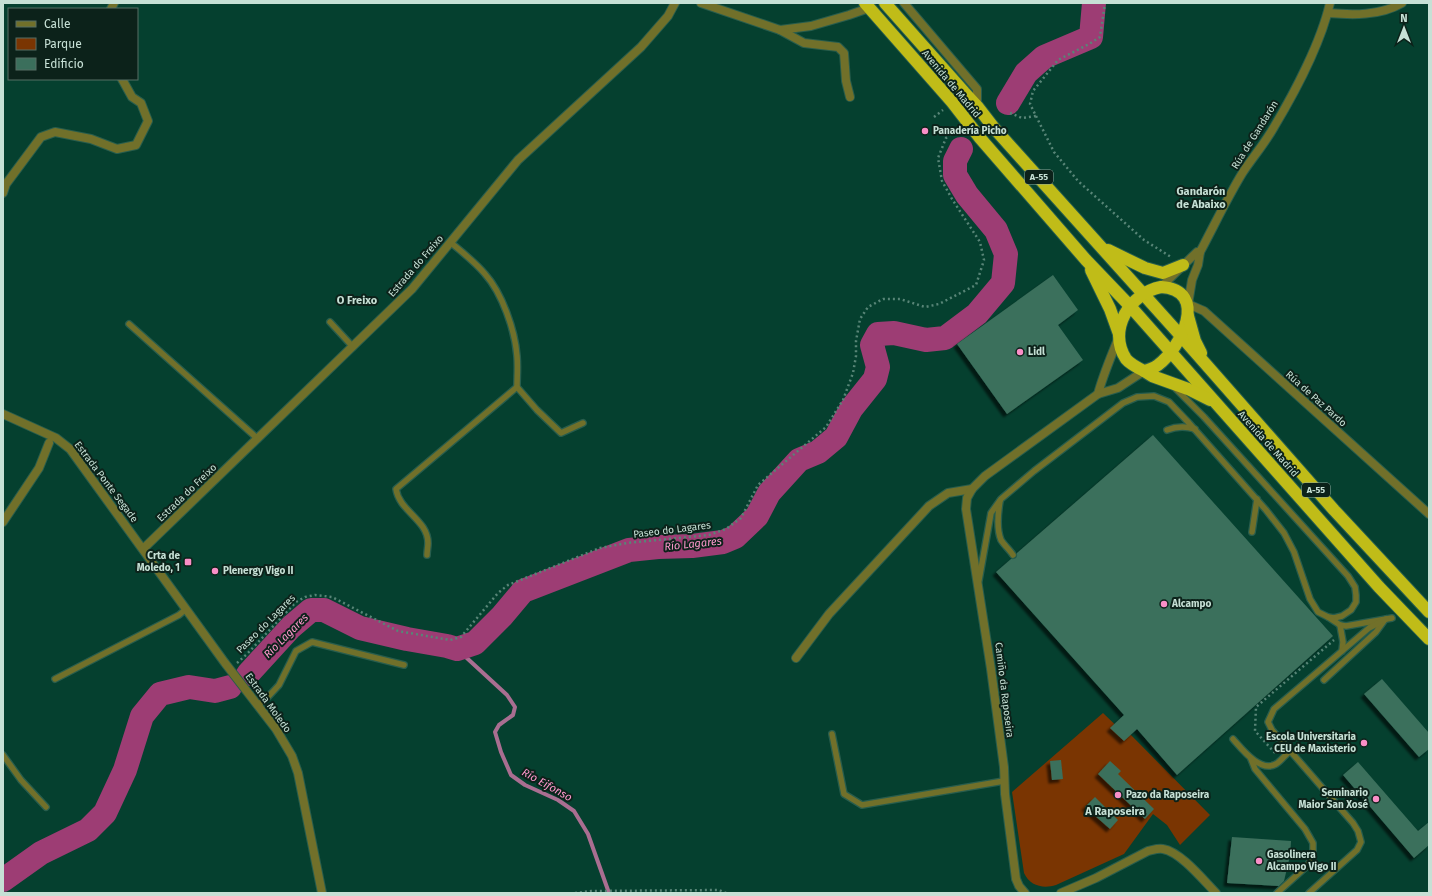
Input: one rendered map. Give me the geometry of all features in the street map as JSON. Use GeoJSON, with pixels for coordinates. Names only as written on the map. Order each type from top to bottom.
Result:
{"type":"FeatureCollection","features":[{"type":"Feature","properties":{"kind":"highway","name":"Avenida de Madrid"},"geometry":{"type":"LineString","coordinates":[[885,3],[977,106],[994,128],[1143,294]]}},
{"type":"Feature","properties":{"kind":"highway","name":"Avenida de Madrid"},"geometry":{"type":"LineString","coordinates":[[867,5],[952,102],[966,121],[1086,260],[1130,306]]}},
{"type":"Feature","properties":{"kind":"highway"},"geometry":{"type":"LineString","coordinates":[[1101,247],[1145,268],[1163,272],[1183,266]]}},
{"type":"Feature","properties":{"kind":"highway"},"geometry":{"type":"LineString","coordinates":[[1086,260],[1110,309],[1119,335],[1121,347],[1127,360],[1152,376],[1188,389],[1216,403]]}},
{"type":"Feature","properties":{"kind":"highway"},"geometry":{"type":"LineString","coordinates":[[1145,268],[1163,285],[1177,291],[1183,296],[1188,310],[1195,341],[1206,365]]}},
{"type":"Feature","properties":{"kind":"highway"},"geometry":{"type":"LineString","coordinates":[[1119,335],[1120,325],[1130,306],[1143,294],[1163,285]]}},
{"type":"Feature","properties":{"kind":"highway","name":"A-55"},"geometry":{"type":"LineString","coordinates":[[1143,294],[1181,336]]}},
{"type":"Feature","properties":{"kind":"highway","name":"A-55"},"geometry":{"type":"LineString","coordinates":[[1130,306],[1171,352]]}},
{"type":"Feature","properties":{"kind":"highway"},"geometry":{"type":"LineString","coordinates":[[1144,372],[1159,365],[1171,352],[1181,336],[1188,310]]}},
{"type":"Feature","properties":{"kind":"highway","name":"Avenida de Madrid"},"geometry":{"type":"LineString","coordinates":[[1181,336],[1334,510],[1429,612]]}},
{"type":"Feature","properties":{"kind":"highway","name":"Avenida de Madrid"},"geometry":{"type":"LineString","coordinates":[[1171,352],[1379,587],[1429,639]]}},
{"type":"Feature","properties":{"kind":"street","name":"Estrada do Freixo"},"geometry":{"type":"LineString","coordinates":[[143,549],[412,289],[518,160],[641,47],[668,16],[675,3]]}},
{"type":"Feature","properties":{"kind":"street"},"geometry":{"type":"LineString","coordinates":[[701,3],[780,30],[804,43],[838,47],[844,53],[846,81],[850,97]]}},
{"type":"Feature","properties":{"kind":"street"},"geometry":{"type":"LineString","coordinates":[[904,3],[977,88],[977,106]]}},
{"type":"Feature","properties":{"kind":"street","name":"Rúa de Gandarón"},"geometry":{"type":"LineString","coordinates":[[1188,310],[1192,280],[1198,265],[1200,252],[1243,172],[1274,128],[1311,54],[1328,13],[1330,3]]}},
{"type":"Feature","properties":{"kind":"street"},"geometry":{"type":"LineString","coordinates":[[1328,13],[1369,13],[1386,10],[1402,3]]}},
{"type":"Feature","properties":{"kind":"street"},"geometry":{"type":"LineString","coordinates":[[780,30],[811,26],[849,15],[867,5]]}},
{"type":"Feature","properties":{"kind":"street"},"geometry":{"type":"LineString","coordinates":[[3,193],[6,184],[41,137],[55,132],[91,139],[117,149],[136,145],[148,121],[141,103],[132,97],[123,80]]}},
{"type":"Feature","properties":{"kind":"street","name":"Rúa de Gandarón"},"geometry":{"type":"LineString","coordinates":[[1163,285],[1197,252],[1200,252]]}},
{"type":"Feature","properties":{"kind":"street","name":"Rúa de Paz Pardo"},"geometry":{"type":"LineString","coordinates":[[1188,310],[1204,311],[1429,514]]}},
{"type":"Feature","properties":{"kind":"street"},"geometry":{"type":"LineString","coordinates":[[1098,394],[1103,376],[1109,365],[1119,335]]}},
{"type":"Feature","properties":{"kind":"street","name":"Camiño da Raposeira"},"geometry":{"type":"LineString","coordinates":[[1024,893],[1016,879],[1005,794],[1004,767],[992,669],[979,580],[966,509],[968,498],[972,489],[1002,462],[1098,394],[1118,388],[1144,372]]}},
{"type":"Feature","properties":{"kind":"street","name":"Estrada Ponte Segade"},"geometry":{"type":"LineString","coordinates":[[3,414],[56,438],[70,450],[143,549]]}},
{"type":"Feature","properties":{"kind":"street"},"geometry":{"type":"LineString","coordinates":[[3,522],[39,468],[50,444]]}},
{"type":"Feature","properties":{"kind":"street"},"geometry":{"type":"LineString","coordinates":[[796,658],[829,614],[929,506],[948,493],[972,489]]}},
{"type":"Feature","properties":{"kind":"street","name":"Estrada Moledo"},"geometry":{"type":"LineString","coordinates":[[143,549],[276,729],[284,743],[298,773],[322,893]]}},
{"type":"Feature","properties":{"kind":"street"},"geometry":{"type":"LineString","coordinates":[[1061,893],[1096,878],[1148,851],[1157,849],[1171,851],[1183,860],[1216,893]]}},
{"type":"Feature","properties":{"kind":"lane"},"geometry":{"type":"LineString","coordinates":[[450,242],[485,273],[504,307],[512,331],[517,356],[517,387],[561,433],[583,423]]}},
{"type":"Feature","properties":{"kind":"lane"},"geometry":{"type":"LineString","coordinates":[[330,322],[353,347]]}},
{"type":"Feature","properties":{"kind":"lane"},"geometry":{"type":"LineString","coordinates":[[129,324],[258,439]]}},
{"type":"Feature","properties":{"kind":"lane"},"geometry":{"type":"LineString","coordinates":[[1168,382],[1204,417],[1348,576],[1355,587],[1356,602],[1351,610],[1342,616],[1334,618],[1328,617]]}},
{"type":"Feature","properties":{"kind":"lane"},"geometry":{"type":"LineString","coordinates":[[427,555],[428,541],[423,526],[397,497],[396,489],[517,387]]}},
{"type":"Feature","properties":{"kind":"lane"},"geometry":{"type":"LineString","coordinates":[[979,580],[991,513],[1001,499],[1034,471],[1123,403],[1137,397],[1154,396],[1169,402],[1195,429],[1284,532],[1294,552],[1310,599],[1318,612],[1340,626],[1392,618]]}},
{"type":"Feature","properties":{"kind":"lane"},"geometry":{"type":"LineString","coordinates":[[1167,430],[1187,426],[1195,429]]}},
{"type":"Feature","properties":{"kind":"lane"},"geometry":{"type":"LineString","coordinates":[[1001,499],[998,514],[998,529],[1001,540],[1014,555]]}},
{"type":"Feature","properties":{"kind":"lane"},"geometry":{"type":"LineString","coordinates":[[1252,532],[1257,499]]}},
{"type":"Feature","properties":{"kind":"lane"},"geometry":{"type":"LineString","coordinates":[[55,678],[179,615],[186,609]]}},
{"type":"Feature","properties":{"kind":"lane"},"geometry":{"type":"LineString","coordinates":[[1309,893],[1357,850],[1361,842],[1358,831],[1353,823],[1272,730],[1268,722],[1269,716],[1274,709],[1369,628],[1386,619]]}},
{"type":"Feature","properties":{"kind":"lane"},"geometry":{"type":"LineString","coordinates":[[1324,680],[1376,632],[1386,619]]}},
{"type":"Feature","properties":{"kind":"lane"},"geometry":{"type":"LineString","coordinates":[[1340,626],[1343,642],[1342,651]]}},
{"type":"Feature","properties":{"kind":"lane"},"geometry":{"type":"LineString","coordinates":[[258,705],[279,685],[296,651],[312,642],[404,665]]}},
{"type":"Feature","properties":{"kind":"lane"},"geometry":{"type":"LineString","coordinates":[[832,734],[844,794],[862,805],[1004,780]]}},
{"type":"Feature","properties":{"kind":"lane"},"geometry":{"type":"LineString","coordinates":[[1234,739],[1251,759],[1255,769],[1305,829],[1313,843],[1313,856],[1306,866],[1277,893]]}},
{"type":"Feature","properties":{"kind":"lane"},"geometry":{"type":"LineString","coordinates":[[1251,759],[1268,766],[1276,764],[1290,751]]}},
{"type":"Feature","properties":{"kind":"lane"},"geometry":{"type":"LineString","coordinates":[[3,754],[21,780],[46,808]]}},
{"type":"Feature","properties":{"kind":"path"},"geometry":{"type":"LineString","coordinates":[[1105,3],[1100,37],[1058,60],[1033,91],[1030,104],[1054,152],[1078,181],[1144,240],[1183,266]]}},
{"type":"Feature","properties":{"kind":"path"},"geometry":{"type":"LineString","coordinates":[[1010,113],[1022,118],[1036,116]]}},
{"type":"Feature","properties":{"kind":"path","name":"Paseo do Lagares"},"geometry":{"type":"LineString","coordinates":[[230,668],[247,654],[296,602],[306,597],[315,595],[332,597],[398,632],[450,640],[461,637],[498,594],[508,585],[600,548],[627,543],[709,535],[726,529],[736,522],[741,518],[758,485],[826,427],[843,400],[854,367],[860,319],[868,307],[883,299],[900,300],[925,306],[939,304],[976,285],[984,260],[980,242],[942,181],[938,158],[946,138],[966,121]]}},
{"type":"Feature","properties":{"kind":"path"},"geometry":{"type":"LineString","coordinates":[[575,893],[598,891],[719,890],[726,893]]}},
{"type":"Feature","properties":{"kind":"green space"},"geometry":{"type":"Polygon","coordinates":[[[1103,713],[1127,736],[1130,734],[1210,815],[1180,845],[1167,825],[1153,814],[1124,854],[1056,885],[1046,887],[1033,884],[1024,873],[1012,792],[1103,713]]]}},
{"type":"Feature","properties":{"kind":"building","name":"Lidl"},"geometry":{"type":"Polygon","coordinates":[[[1053,275],[1078,310],[1058,325],[1083,360],[1007,414],[957,344],[1053,275]]]}},
{"type":"Feature","properties":{"kind":"building","name":"Alcampo"},"geometry":{"type":"Polygon","coordinates":[[[1153,435],[1333,636],[1177,775],[1137,729],[1124,741],[1110,728],[1124,715],[996,572],[1011,559],[1016,558],[1017,553],[1153,435]]]}},
{"type":"Feature","properties":{"kind":"building"},"geometry":{"type":"Polygon","coordinates":[[[1382,679],[1429,733],[1429,749],[1419,757],[1364,694],[1382,679]]]}},
{"type":"Feature","properties":{"kind":"building"},"geometry":{"type":"Polygon","coordinates":[[[1061,760],[1063,779],[1052,780],[1050,761],[1061,760]]]}},
{"type":"Feature","properties":{"kind":"building"},"geometry":{"type":"Polygon","coordinates":[[[1110,761],[1121,771],[1118,774],[1154,809],[1145,819],[1098,774],[1110,761]]]}},
{"type":"Feature","properties":{"kind":"building","name":"Seminario Maior San Xosé"},"geometry":{"type":"Polygon","coordinates":[[[1358,762],[1418,831],[1429,822],[1429,845],[1414,858],[1343,775],[1358,762]]]}},
{"type":"Feature","properties":{"kind":"building"},"geometry":{"type":"Polygon","coordinates":[[[1095,797],[1118,820],[1110,829],[1085,807],[1095,797]]]}},
{"type":"Feature","properties":{"kind":"building"},"geometry":{"type":"Polygon","coordinates":[[[1232,837],[1291,841],[1290,856],[1284,881],[1279,886],[1227,883],[1232,837]]]}},
{"type":"Feature","properties":{"kind":"waterway","name":"Río Lagares"},"geometry":{"type":"LineString","coordinates":[[1008,103],[1026,73],[1044,57],[1091,37],[1094,3]]}},
{"type":"Feature","properties":{"kind":"waterway","name":"Río Lagares"},"geometry":{"type":"LineString","coordinates":[[248,674],[291,627],[311,610],[324,610],[360,628],[457,649],[475,643],[502,616],[523,591],[629,550],[692,546],[723,542],[735,537],[757,516],[769,493],[799,460],[818,452],[836,437],[851,409],[875,379],[878,367],[872,345],[878,334],[894,333],[926,340],[945,338],[977,314],[1003,283],[1006,254],[996,230],[967,195],[955,175],[955,161],[961,149]]}},
{"type":"Feature","properties":{"kind":"waterway","name":"Río Eifonso"},"geometry":{"type":"LineString","coordinates":[[457,649],[507,695],[515,707],[513,715],[499,725],[495,732],[501,752],[511,775],[525,785],[558,800],[574,811],[588,834],[609,893]]}},
{"type":"Feature","properties":{"kind":"waterway","name":"Río Lagares"},"geometry":{"type":"LineString","coordinates":[[3,880],[41,853],[88,830],[105,813],[125,770],[142,716],[160,694],[189,687],[215,691],[230,687]]}},
{"type":"Feature","properties":{"kind":"place","name":"Panadería Picho"},"geometry":{"type":"Point","coordinates":[925,131]}},
{"type":"Feature","properties":{"kind":"place","name":"Lidl"},"geometry":{"type":"Point","coordinates":[1020,352]}},
{"type":"Feature","properties":{"kind":"place","name":"Crta de Moledo, 1"},"geometry":{"type":"Point","coordinates":[188,562]}},
{"type":"Feature","properties":{"kind":"place","name":"Plenergy Vigo II"},"geometry":{"type":"Point","coordinates":[215,571]}},
{"type":"Feature","properties":{"kind":"place","name":"Alcampo"},"geometry":{"type":"Point","coordinates":[1164,604]}},
{"type":"Feature","properties":{"kind":"place","name":"Escola Universitaria CEU de Maxisterio"},"geometry":{"type":"Point","coordinates":[1364,743]}},
{"type":"Feature","properties":{"kind":"place","name":"Pazo da Raposeira"},"geometry":{"type":"Point","coordinates":[1118,795]}},
{"type":"Feature","properties":{"kind":"place","name":"Seminario Maior San Xosé"},"geometry":{"type":"Point","coordinates":[1376,799]}},
{"type":"Feature","properties":{"kind":"place","name":"Gasolinera Alcampo Vigo II"},"geometry":{"type":"Point","coordinates":[1259,861]}},
{"type":"Feature","properties":{"kind":"district","name":"Gandarón de Abaixo"},"geometry":{"type":"Point","coordinates":[1201,197]}},
{"type":"Feature","properties":{"kind":"district","name":"O Freixo"},"geometry":{"type":"Point","coordinates":[357,300]}},
{"type":"Feature","properties":{"kind":"district","name":"A Raposeira"},"geometry":{"type":"Point","coordinates":[1115,811]}}]}
